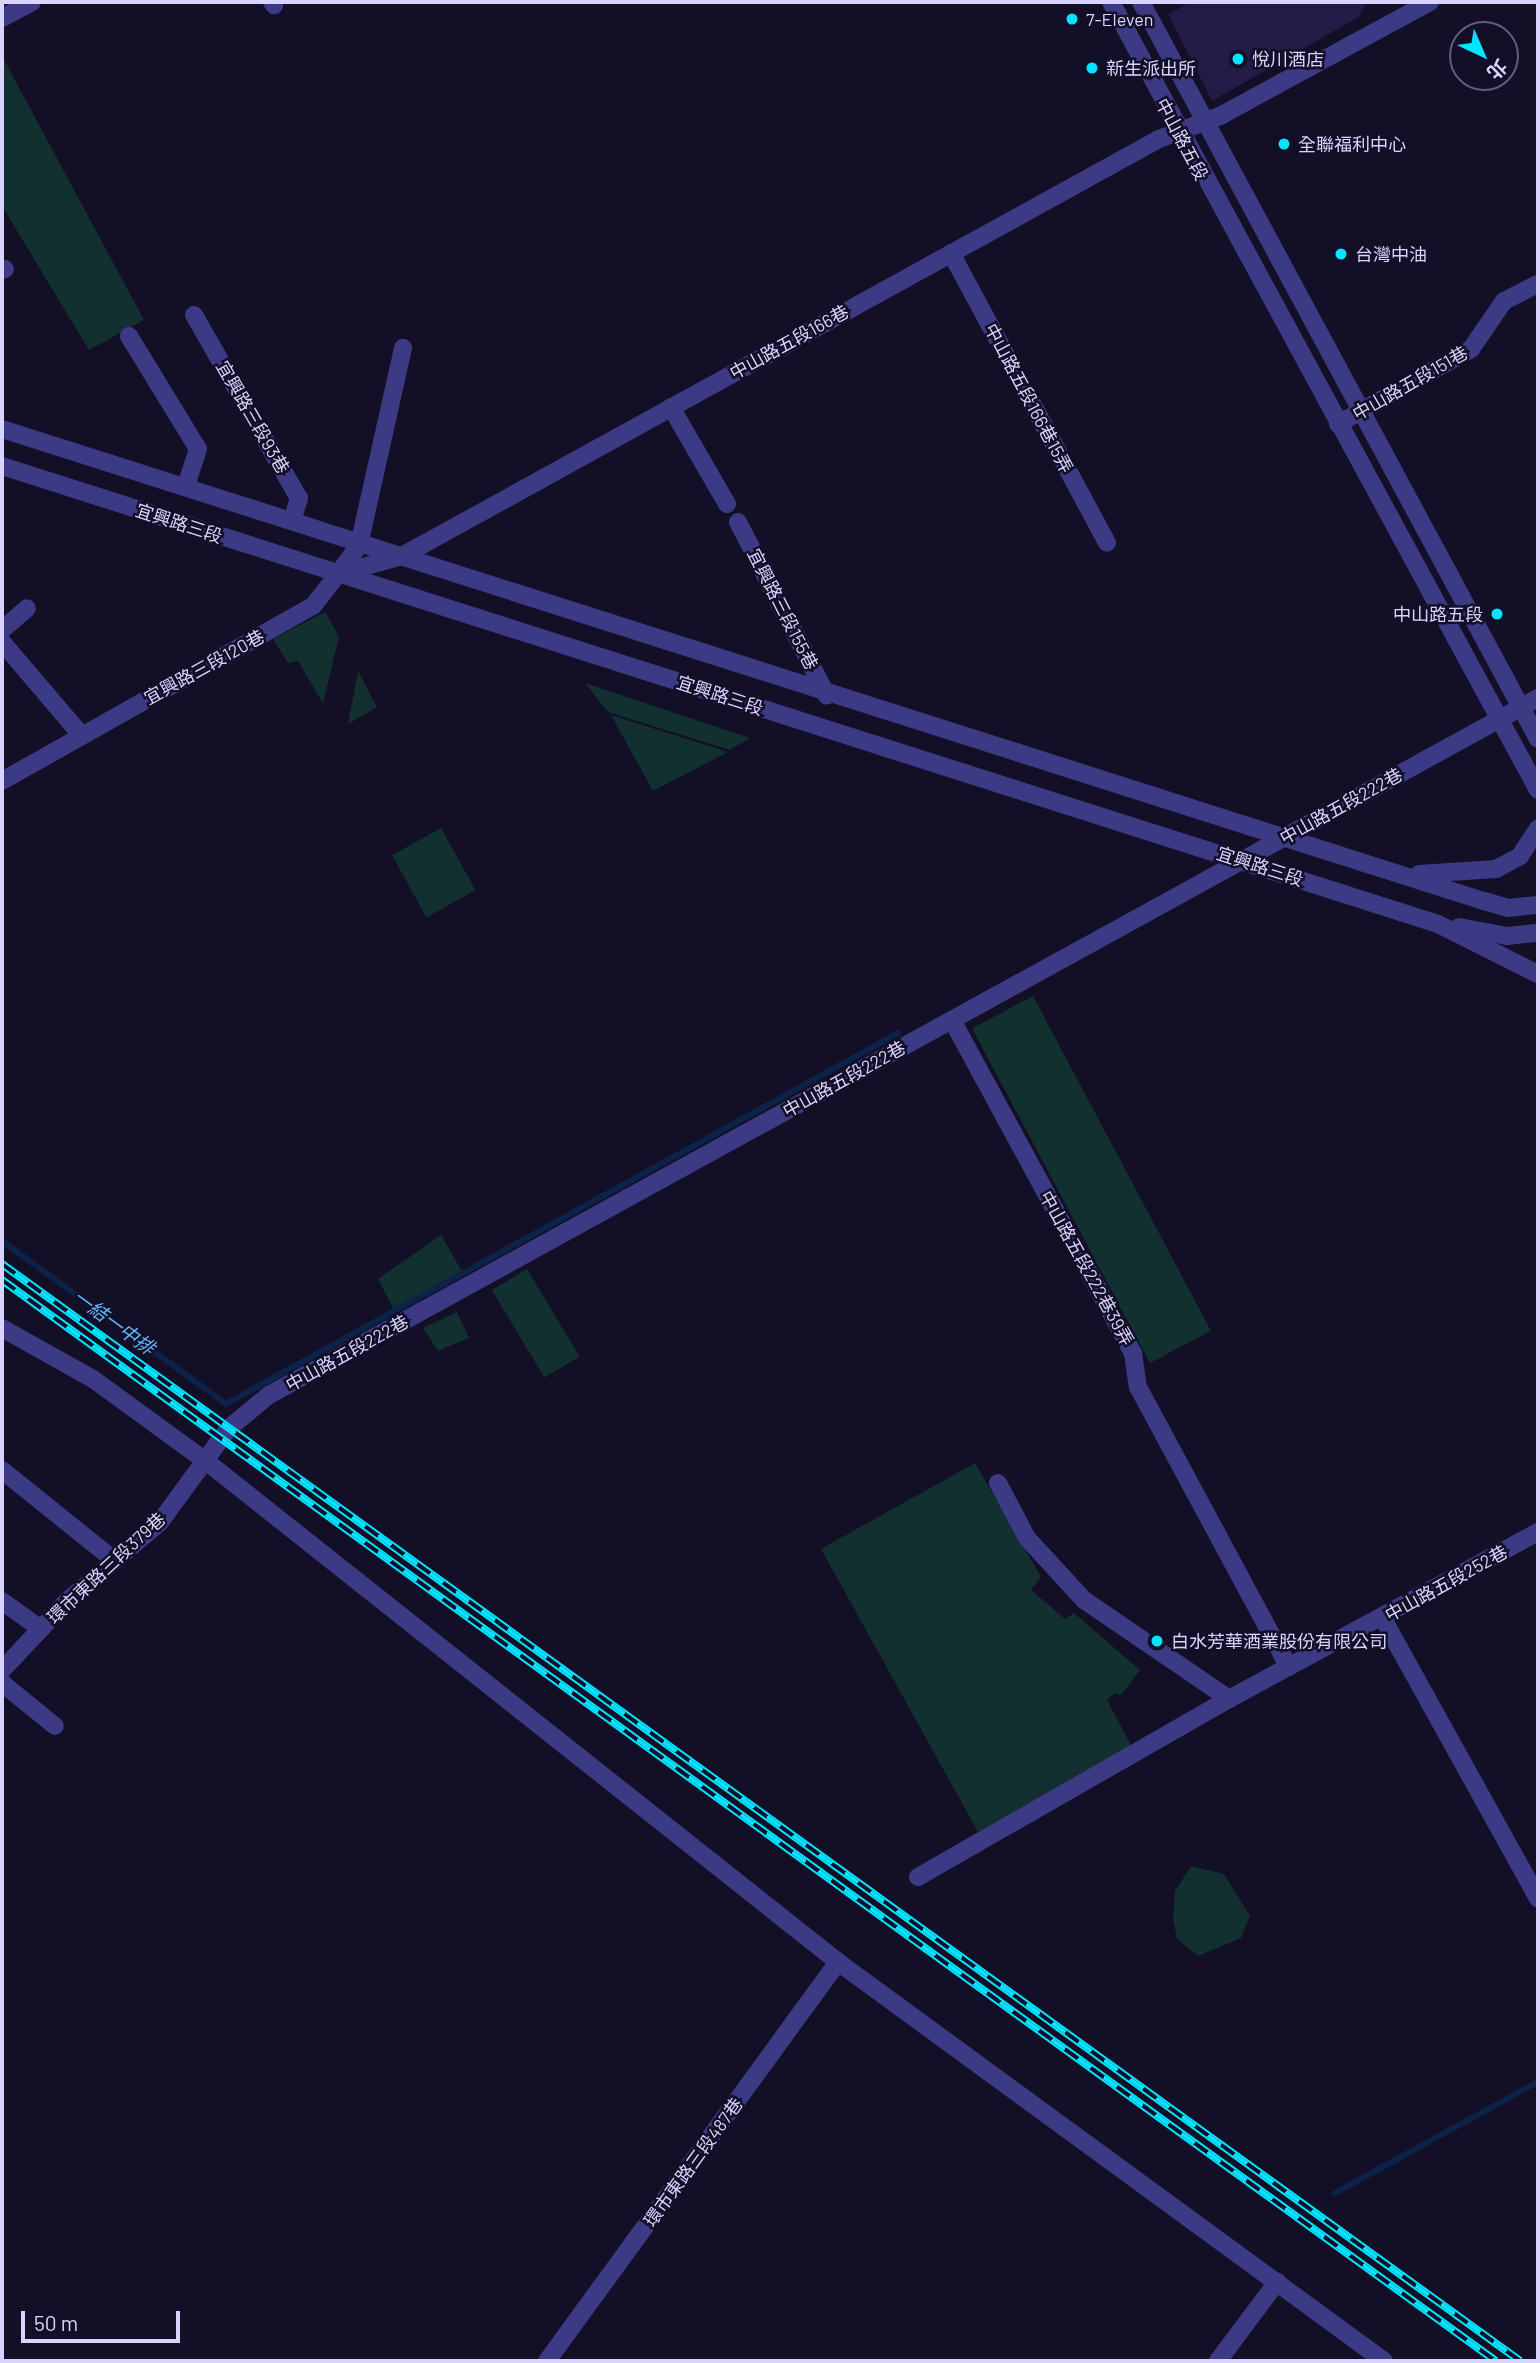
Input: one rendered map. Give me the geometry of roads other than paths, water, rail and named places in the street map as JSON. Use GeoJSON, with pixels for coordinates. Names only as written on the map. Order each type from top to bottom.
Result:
{"type":"FeatureCollection","features":[{"type":"Feature","properties":{"kind":"street"},"geometry":{"type":"LineString","coordinates":[[2,18],[32,2]]}},
{"type":"Feature","properties":{"kind":"street","name":"中山路五段"},"geometry":{"type":"LineString","coordinates":[[1111,2],[1178,132],[1538,790]]}},
{"type":"Feature","properties":{"kind":"street","name":"中山路五段"},"geometry":{"type":"LineString","coordinates":[[1141,2],[1203,122],[1362,410],[1538,739]]}},
{"type":"Feature","properties":{"kind":"street","name":"中山路五段166巷"},"geometry":{"type":"LineString","coordinates":[[402,555],[951,253],[1430,2]]}},
{"type":"Feature","properties":{"kind":"street","name":"中山路五段166巷15弄"},"geometry":{"type":"LineString","coordinates":[[951,253],[1107,543]]}},
{"type":"Feature","properties":{"kind":"street","name":"中山路五段151巷"},"geometry":{"type":"LineString","coordinates":[[1338,424],[1472,349],[1504,302],[1537,287]]}},
{"type":"Feature","properties":{"kind":"street","name":"宜興路三段93巷"},"geometry":{"type":"LineString","coordinates":[[194,315],[299,498],[292,521]]}},
{"type":"Feature","properties":{"kind":"street"},"geometry":{"type":"LineString","coordinates":[[129,336],[198,449],[186,487]]}},
{"type":"Feature","properties":{"kind":"street"},"geometry":{"type":"LineString","coordinates":[[359,545],[403,348]]}},
{"type":"Feature","properties":{"kind":"street"},"geometry":{"type":"LineString","coordinates":[[671,407],[727,504]]}},
{"type":"Feature","properties":{"kind":"street","name":"宜興路三段"},"geometry":{"type":"LineString","coordinates":[[2,429],[292,521],[359,545],[402,555],[827,696],[1282,838],[1508,908],[1538,905]]}},
{"type":"Feature","properties":{"kind":"street","name":"宜興路三段"},"geometry":{"type":"LineString","coordinates":[[2,466],[1438,924],[1507,936],[1538,933]]}},
{"type":"Feature","properties":{"kind":"street","name":"宜興路三段155巷"},"geometry":{"type":"LineString","coordinates":[[738,522],[827,696]]}},
{"type":"Feature","properties":{"kind":"street","name":"宜興路三段120巷"},"geometry":{"type":"LineString","coordinates":[[2,781],[313,606],[359,545]]}},
{"type":"Feature","properties":{"kind":"street"},"geometry":{"type":"LineString","coordinates":[[338,574],[402,555]]}},
{"type":"Feature","properties":{"kind":"street"},"geometry":{"type":"LineString","coordinates":[[2,630],[27,608]]}},
{"type":"Feature","properties":{"kind":"street"},"geometry":{"type":"LineString","coordinates":[[2,642],[82,736]]}},
{"type":"Feature","properties":{"kind":"street","name":"中山路五段222巷"},"geometry":{"type":"LineString","coordinates":[[206,1462],[228,1429],[270,1395],[1538,698]]}},
{"type":"Feature","properties":{"kind":"street","name":"宜興路三段"},"geometry":{"type":"LineString","coordinates":[[1402,874],[1496,869],[1520,856],[1538,828]]}},
{"type":"Feature","properties":{"kind":"street","name":"宜興路三段"},"geometry":{"type":"LineString","coordinates":[[1438,924],[1538,974]]}},
{"type":"Feature","properties":{"kind":"street","name":"中山路五段222巷39弄"},"geometry":{"type":"LineString","coordinates":[[952,1020],[1133,1353],[1139,1387],[1289,1667]]}},
{"type":"Feature","properties":{"kind":"street"},"geometry":{"type":"LineString","coordinates":[[2,1328],[93,1379],[206,1462],[838,1962],[1384,2361]]}},
{"type":"Feature","properties":{"kind":"street","name":"環市東路三段379巷"},"geometry":{"type":"LineString","coordinates":[[2,1670],[114,1560],[160,1522],[206,1462]]}},
{"type":"Feature","properties":{"kind":"street"},"geometry":{"type":"LineString","coordinates":[[2,1470],[114,1560]]}},
{"type":"Feature","properties":{"kind":"street"},"geometry":{"type":"LineString","coordinates":[[998,1483],[1027,1538],[1084,1600],[1229,1699]]}},
{"type":"Feature","properties":{"kind":"street","name":"中山路五段252巷"},"geometry":{"type":"LineString","coordinates":[[918,1877],[1229,1699],[1538,1532]]}},
{"type":"Feature","properties":{"kind":"street"},"geometry":{"type":"LineString","coordinates":[[2,1601],[41,1629]]}},
{"type":"Feature","properties":{"kind":"street"},"geometry":{"type":"LineString","coordinates":[[1382,1617],[1538,1899]]}},
{"type":"Feature","properties":{"kind":"street"},"geometry":{"type":"LineString","coordinates":[[2,1683],[55,1726]]}},
{"type":"Feature","properties":{"kind":"street","name":"環市東路三段487巷"},"geometry":{"type":"LineString","coordinates":[[547,2361],[838,1962]]}},
{"type":"Feature","properties":{"kind":"street"},"geometry":{"type":"LineString","coordinates":[[1218,2361],[1277,2282]]}},
{"type":"Feature","properties":{"kind":"waterway","name":"一結一中排"},"geometry":{"type":"LineString","coordinates":[[2,1241],[226,1404],[898,1033]]}},
{"type":"Feature","properties":{"kind":"waterway"},"geometry":{"type":"LineString","coordinates":[[1335,2193],[1538,2082]]}},
{"type":"Feature","properties":{"kind":"railway"},"geometry":{"type":"LineString","coordinates":[[2,1264],[1520,2361]]}},
{"type":"Feature","properties":{"kind":"railway"},"geometry":{"type":"LineString","coordinates":[[2,1280],[1496,2361]]}},
{"type":"Feature","properties":{"kind":"place","name":"7-Eleven"},"geometry":{"type":"Point","coordinates":[1072,19]}},
{"type":"Feature","properties":{"kind":"place","name":"悅川酒店"},"geometry":{"type":"Point","coordinates":[1238,59]}},
{"type":"Feature","properties":{"kind":"place","name":"新生派出所"},"geometry":{"type":"Point","coordinates":[1092,68]}},
{"type":"Feature","properties":{"kind":"place","name":"全聯福利中心"},"geometry":{"type":"Point","coordinates":[1284,144]}},
{"type":"Feature","properties":{"kind":"place","name":"台灣中油"},"geometry":{"type":"Point","coordinates":[1341,254]}},
{"type":"Feature","properties":{"kind":"place","name":"中山路五段"},"geometry":{"type":"Point","coordinates":[1497,614]}},
{"type":"Feature","properties":{"kind":"place","name":"白水芳華酒業股份有限公司"},"geometry":{"type":"Point","coordinates":[1157,1641]}}]}
